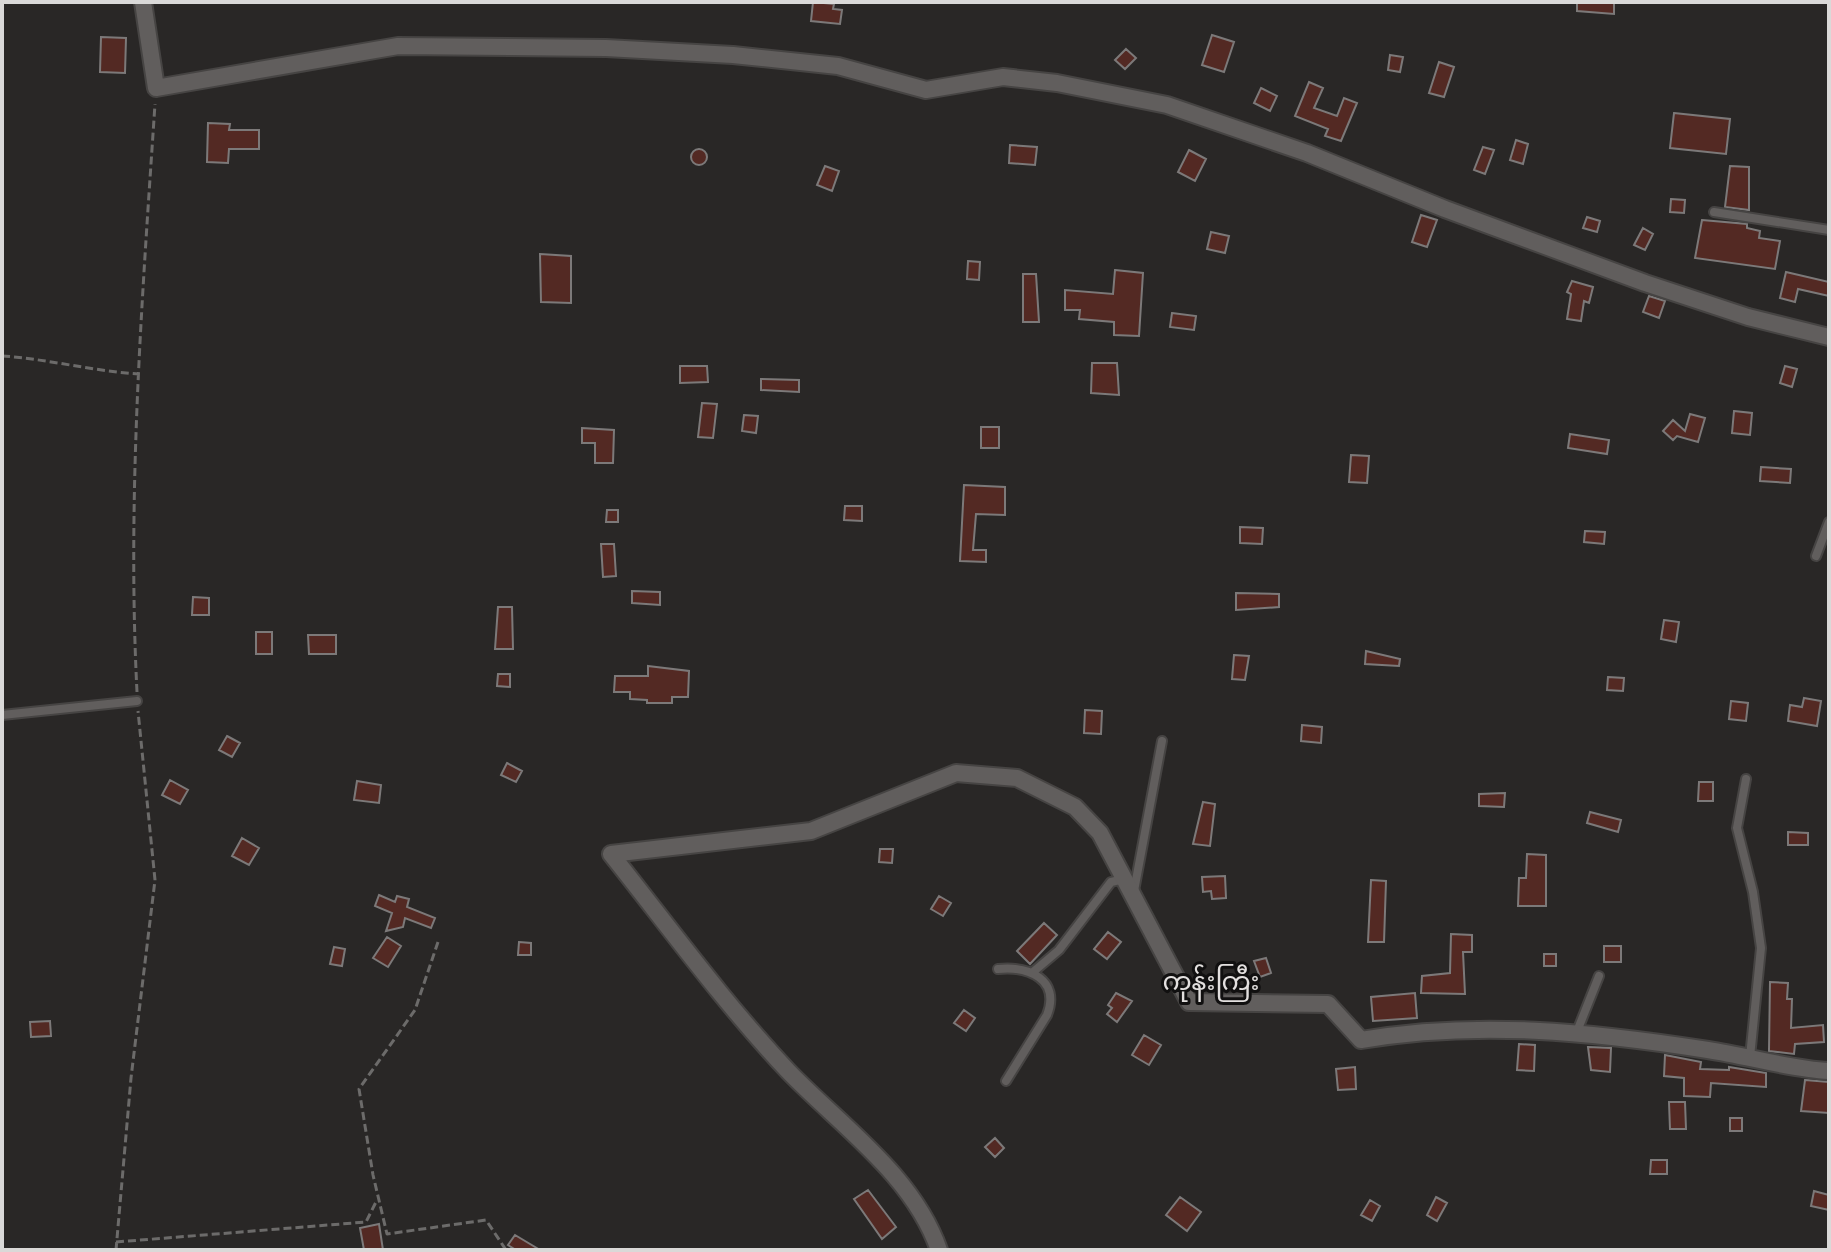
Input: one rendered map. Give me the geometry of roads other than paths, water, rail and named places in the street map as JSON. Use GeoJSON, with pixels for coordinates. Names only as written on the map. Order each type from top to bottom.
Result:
{"type":"FeatureCollection","features":[{"type":"Feature","properties":{"kind":"street"},"geometry":{"type":"LineString","coordinates":[[143,2],[156,88],[398,46],[606,48],[733,55],[838,66],[926,90],[1003,77],[1057,83],[1167,105],[1307,153],[1445,209],[1645,283],[1748,317],[1829,337]]}},
{"type":"Feature","properties":{"kind":"street"},"geometry":{"type":"LineString","coordinates":[[939,1250],[928,1220],[901,1184],[787,1070],[727,1001],[611,854],[811,831],[956,773],[1017,778],[1075,807],[1100,833],[1189,1002],[1328,1004],[1361,1040],[1469,1028],[1575,1034],[1750,1057],[1829,1071]]}},
{"type":"Feature","properties":{"kind":"lane"},"geometry":{"type":"LineString","coordinates":[[1714,212],[1829,230]]}},
{"type":"Feature","properties":{"kind":"lane"},"geometry":{"type":"LineString","coordinates":[[1816,556],[1829,522]]}},
{"type":"Feature","properties":{"kind":"lane"},"geometry":{"type":"LineString","coordinates":[[2,715],[137,701]]}},
{"type":"Feature","properties":{"kind":"lane"},"geometry":{"type":"LineString","coordinates":[[1133,896],[1162,741]]}},
{"type":"Feature","properties":{"kind":"lane"},"geometry":{"type":"LineString","coordinates":[[1746,779],[1737,828],[1753,892],[1761,948],[1750,1057]]}},
{"type":"Feature","properties":{"kind":"lane"},"geometry":{"type":"LineString","coordinates":[[1033,972],[1059,950],[1111,882],[1124,879]]}},
{"type":"Feature","properties":{"kind":"lane"},"geometry":{"type":"LineString","coordinates":[[998,969],[1014,967],[1033,972],[1050,991],[1051,1004],[1006,1081]]}},
{"type":"Feature","properties":{"kind":"lane"},"geometry":{"type":"LineString","coordinates":[[1575,1034],[1599,976]]}},
{"type":"Feature","properties":{"kind":"district","name":"ကုန်းကြီး"},"geometry":{"type":"Point","coordinates":[1211,980]}}]}
